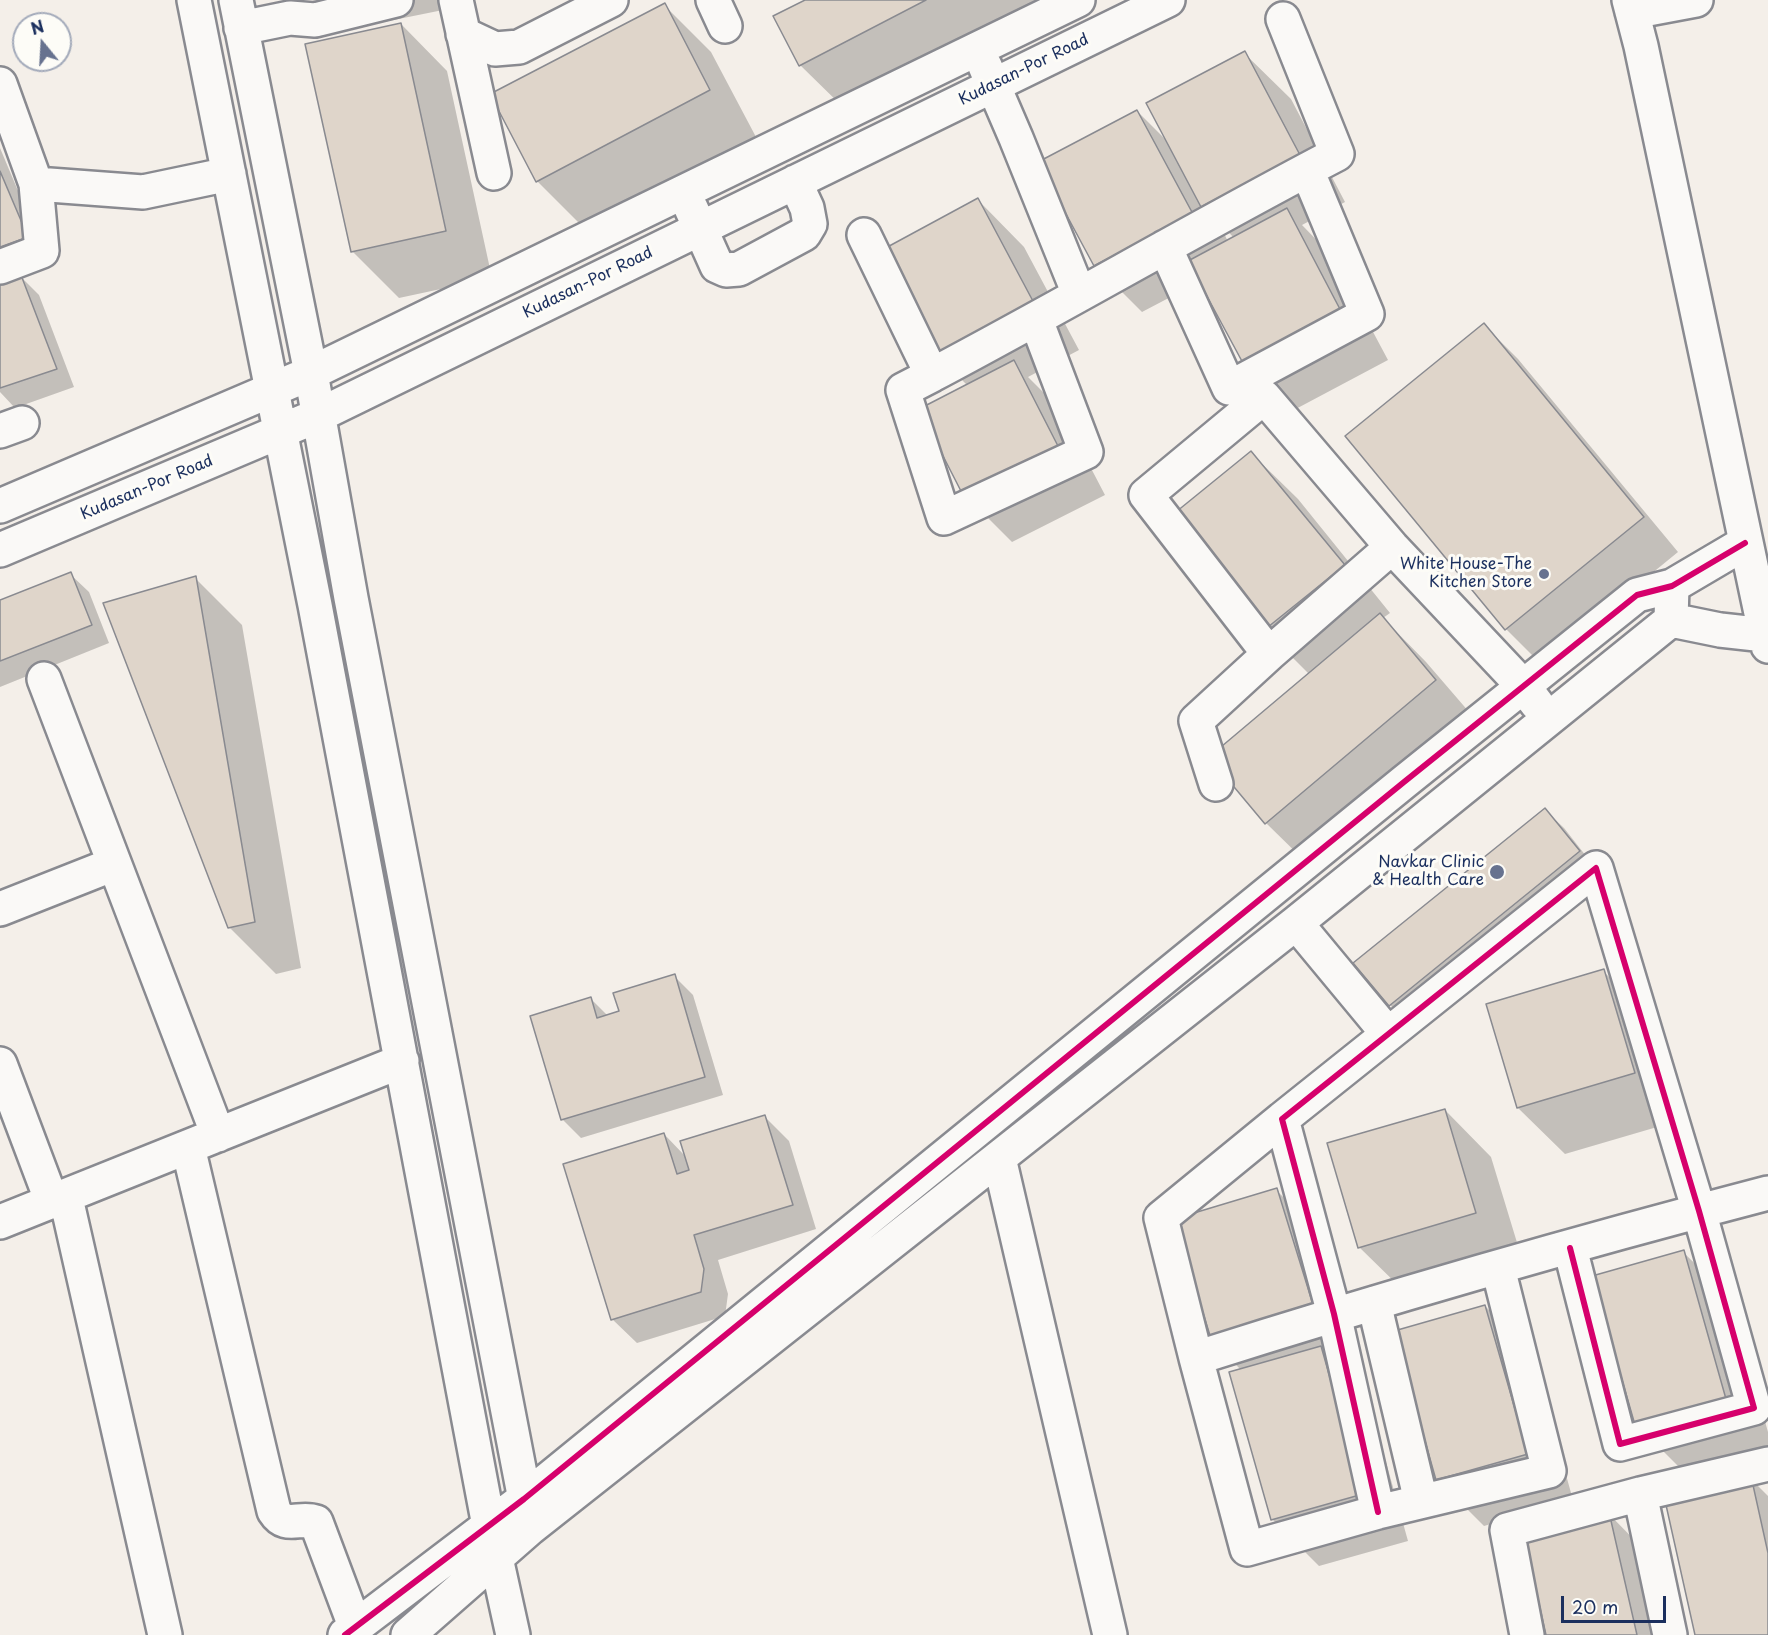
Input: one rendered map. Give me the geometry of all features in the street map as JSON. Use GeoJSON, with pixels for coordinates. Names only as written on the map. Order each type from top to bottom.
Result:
{"type":"FeatureCollection","features":[{"type":"Feature","properties":{"kind":"street"},"geometry":{"type":"LineString","coordinates":[[194,0],[273,391],[489,1526],[513,1635]]}},
{"type":"Feature","properties":{"kind":"street"},"geometry":{"type":"LineString","coordinates":[[396,0],[315,20],[300,9],[238,14],[311,373],[360,645],[527,1513]]}},
{"type":"Feature","properties":{"kind":"street"},"geometry":{"type":"LineString","coordinates":[[456,0],[494,173]]}},
{"type":"Feature","properties":{"kind":"street"},"geometry":{"type":"LineString","coordinates":[[463,34],[495,49],[519,47],[611,0]]}},
{"type":"Feature","properties":{"kind":"street"},"geometry":{"type":"LineString","coordinates":[[0,506],[273,391],[1078,0]]}},
{"type":"Feature","properties":{"kind":"street","name":"Kudasan-Por Road"},"geometry":{"type":"LineString","coordinates":[[0,550],[319,415],[1167,0]]}},
{"type":"Feature","properties":{"kind":"street"},"geometry":{"type":"LineString","coordinates":[[1671,620],[1767,640],[1631,6],[1696,0]]}},
{"type":"Feature","properties":{"kind":"street"},"geometry":{"type":"LineString","coordinates":[[1036,320],[1086,452],[944,518],[903,390],[1036,320],[1079,294],[1337,154],[1283,19]]}},
{"type":"Feature","properties":{"kind":"street"},"geometry":{"type":"LineString","coordinates":[[977,49],[994,84],[1079,294]]}},
{"type":"Feature","properties":{"kind":"street"},"geometry":{"type":"LineString","coordinates":[[0,84],[36,184],[42,251],[0,267]]}},
{"type":"Feature","properties":{"kind":"street"},"geometry":{"type":"LineString","coordinates":[[1165,248],[1229,388],[1367,314],[1307,170]]}},
{"type":"Feature","properties":{"kind":"street"},"geometry":{"type":"LineString","coordinates":[[36,184],[143,192],[229,174]]}},
{"type":"Feature","properties":{"kind":"street"},"geometry":{"type":"LineString","coordinates":[[683,192],[717,266],[726,270],[739,269],[804,234],[810,224],[807,208],[795,182]]}},
{"type":"Feature","properties":{"kind":"street"},"geometry":{"type":"LineString","coordinates":[[864,235],[932,375]]}},
{"type":"Feature","properties":{"kind":"street"},"geometry":{"type":"LineString","coordinates":[[1269,654],[1146,495],[1264,397],[1392,547],[1524,687],[1547,719]]}},
{"type":"Feature","properties":{"kind":"street"},"geometry":{"type":"LineString","coordinates":[[408,1635],[496,1559],[527,1513],[1404,782],[1637,596],[1672,586],[1745,543]]}},
{"type":"Feature","properties":{"kind":"street"},"geometry":{"type":"LineString","coordinates":[[1216,784],[1196,721],[1392,547]]}},
{"type":"Feature","properties":{"kind":"street"},"geometry":{"type":"LineString","coordinates":[[188,1147],[274,1510],[279,1518],[290,1522],[308,1519],[316,1522],[350,1631],[489,1526],[527,1513],[999,1158],[1296,923],[1671,620],[1672,586]]}},
{"type":"Feature","properties":{"kind":"street"},"geometry":{"type":"LineString","coordinates":[[44,679],[218,1135]]}},
{"type":"Feature","properties":{"kind":"street"},"geometry":{"type":"LineString","coordinates":[[0,909],[114,864]]}},
{"type":"Feature","properties":{"kind":"street"},"geometry":{"type":"LineString","coordinates":[[1498,1269],[1549,1471],[1378,1512],[1247,1549],[1161,1218],[1596,868],[1699,1211],[1754,1408],[1620,1444],[1570,1248]]}},
{"type":"Feature","properties":{"kind":"street"},"geometry":{"type":"LineString","coordinates":[[1296,923],[1388,1034]]}},
{"type":"Feature","properties":{"kind":"street"},"geometry":{"type":"LineString","coordinates":[[0,1222],[60,1204],[188,1147],[402,1061]]}},
{"type":"Feature","properties":{"kind":"street"},"geometry":{"type":"LineString","coordinates":[[0,1064],[60,1204],[165,1635]]}},
{"type":"Feature","properties":{"kind":"street"},"geometry":{"type":"LineString","coordinates":[[1282,1119],[1334,1314],[1378,1512]]}},
{"type":"Feature","properties":{"kind":"street"},"geometry":{"type":"LineString","coordinates":[[999,1158],[1110,1635]]}},
{"type":"Feature","properties":{"kind":"street"},"geometry":{"type":"LineString","coordinates":[[1196,1358],[1334,1314],[1768,1193]]}},
{"type":"Feature","properties":{"kind":"street"},"geometry":{"type":"LineString","coordinates":[[1374,1303],[1421,1501]]}},
{"type":"Feature","properties":{"kind":"street"},"geometry":{"type":"LineString","coordinates":[[1527,1635],[1507,1530],[1640,1494],[1768,1464]]}},
{"type":"Feature","properties":{"kind":"street"},"geometry":{"type":"LineString","coordinates":[[1640,1494],[1670,1635]]}},
{"type":"Feature","properties":{"kind":"building"},"geometry":{"type":"Polygon","coordinates":[[[805,0],[926,0],[799,66],[773,16],[805,0]]]}},
{"type":"Feature","properties":{"kind":"building"},"geometry":{"type":"Polygon","coordinates":[[[665,3],[710,90],[536,182],[490,94],[665,3]]]}},
{"type":"Feature","properties":{"kind":"building"},"geometry":{"type":"Polygon","coordinates":[[[401,23],[446,231],[351,252],[305,44],[401,23]]]}},
{"type":"Feature","properties":{"kind":"building"},"geometry":{"type":"Polygon","coordinates":[[[1245,51],[1300,155],[1201,207],[1146,103],[1245,51]]]}},
{"type":"Feature","properties":{"kind":"building"},"geometry":{"type":"Polygon","coordinates":[[[1137,110],[1193,214],[1094,266],[1038,162],[1137,110]]]}},
{"type":"Feature","properties":{"kind":"building"},"geometry":{"type":"Polygon","coordinates":[[[0,171],[28,237],[0,247],[0,171]]]}},
{"type":"Feature","properties":{"kind":"building"},"geometry":{"type":"Polygon","coordinates":[[[978,198],[1034,303],[935,355],[880,251],[978,198]]]}},
{"type":"Feature","properties":{"kind":"building"},"geometry":{"type":"Polygon","coordinates":[[[1287,208],[1342,313],[1244,365],[1188,261],[1287,208]]]}},
{"type":"Feature","properties":{"kind":"building"},"geometry":{"type":"Polygon","coordinates":[[[21,275],[57,369],[0,388],[0,284],[21,275]]]}},
{"type":"Feature","properties":{"kind":"building"},"geometry":{"type":"Polygon","coordinates":[[[1484,323],[1644,517],[1505,630],[1345,436],[1484,323]]]}},
{"type":"Feature","properties":{"kind":"building"},"geometry":{"type":"Polygon","coordinates":[[[1014,360],[1059,448],[964,497],[919,409],[1014,360]]]}},
{"type":"Feature","properties":{"kind":"building"},"geometry":{"type":"Polygon","coordinates":[[[1251,451],[1345,565],[1263,631],[1171,516],[1251,451]]]}},
{"type":"Feature","properties":{"kind":"building"},"geometry":{"type":"Polygon","coordinates":[[[71,572],[92,625],[0,661],[0,600],[71,572]]]}},
{"type":"Feature","properties":{"kind":"building"},"geometry":{"type":"Polygon","coordinates":[[[196,576],[255,922],[228,928],[103,603],[196,576]]]}},
{"type":"Feature","properties":{"kind":"building"},"geometry":{"type":"Polygon","coordinates":[[[1380,613],[1436,680],[1265,824],[1209,757],[1380,613]]]}},
{"type":"Feature","properties":{"kind":"building"},"geometry":{"type":"Polygon","coordinates":[[[1545,808],[1580,851],[1389,1006],[1353,963],[1545,808]]]}},
{"type":"Feature","properties":{"kind":"building"},"geometry":{"type":"Polygon","coordinates":[[[1604,969],[1635,1073],[1517,1108],[1486,1004],[1604,969]]]}},
{"type":"Feature","properties":{"kind":"building"},"geometry":{"type":"Polygon","coordinates":[[[675,974],[705,1077],[561,1120],[530,1016],[591,997],[597,1018],[619,1011],[613,993],[675,974]]]}},
{"type":"Feature","properties":{"kind":"building"},"geometry":{"type":"Polygon","coordinates":[[[1445,1109],[1476,1213],[1358,1248],[1327,1143],[1445,1109]]]}},
{"type":"Feature","properties":{"kind":"building"},"geometry":{"type":"Polygon","coordinates":[[[765,1115],[793,1205],[694,1235],[704,1269],[701,1292],[611,1320],[563,1164],[664,1133],[677,1174],[689,1170],[680,1141],[765,1115]]]}},
{"type":"Feature","properties":{"kind":"building"},"geometry":{"type":"Polygon","coordinates":[[[1277,1188],[1315,1311],[1212,1342],[1174,1219],[1277,1188]]]}},
{"type":"Feature","properties":{"kind":"building"},"geometry":{"type":"Polygon","coordinates":[[[1684,1250],[1726,1399],[1635,1425],[1592,1276],[1684,1250]]]}},
{"type":"Feature","properties":{"kind":"building"},"geometry":{"type":"Polygon","coordinates":[[[1485,1305],[1528,1454],[1436,1480],[1394,1331],[1485,1305]]]}},
{"type":"Feature","properties":{"kind":"building"},"geometry":{"type":"Polygon","coordinates":[[[1321,1346],[1363,1494],[1271,1520],[1229,1372],[1321,1346]]]}},
{"type":"Feature","properties":{"kind":"building"},"geometry":{"type":"Polygon","coordinates":[[[1751,1476],[1768,1553],[1768,1635],[1695,1635],[1664,1496],[1751,1476]]]}},
{"type":"Feature","properties":{"kind":"building"},"geometry":{"type":"Polygon","coordinates":[[[1609,1512],[1637,1635],[1546,1635],[1523,1532],[1609,1512]]]}},
{"type":"Feature","properties":{"kind":"cycle path"},"geometry":{"type":"LineString","coordinates":[[345,1635],[524,1499],[1637,595],[1672,586],[1745,543]]}},
{"type":"Feature","properties":{"kind":"cycle path"},"geometry":{"type":"LineString","coordinates":[[1378,1512],[1334,1314],[1282,1119],[1596,868],[1699,1211],[1754,1408],[1620,1444],[1570,1248]]}},
{"type":"Feature","properties":{"kind":"place","name":"White House-The Kitchen Store"},"geometry":{"type":"Point","coordinates":[1544,574]}},
{"type":"Feature","properties":{"kind":"place","name":"Navkar Clinic & Health Care"},"geometry":{"type":"Point","coordinates":[1497,872]}}]}
